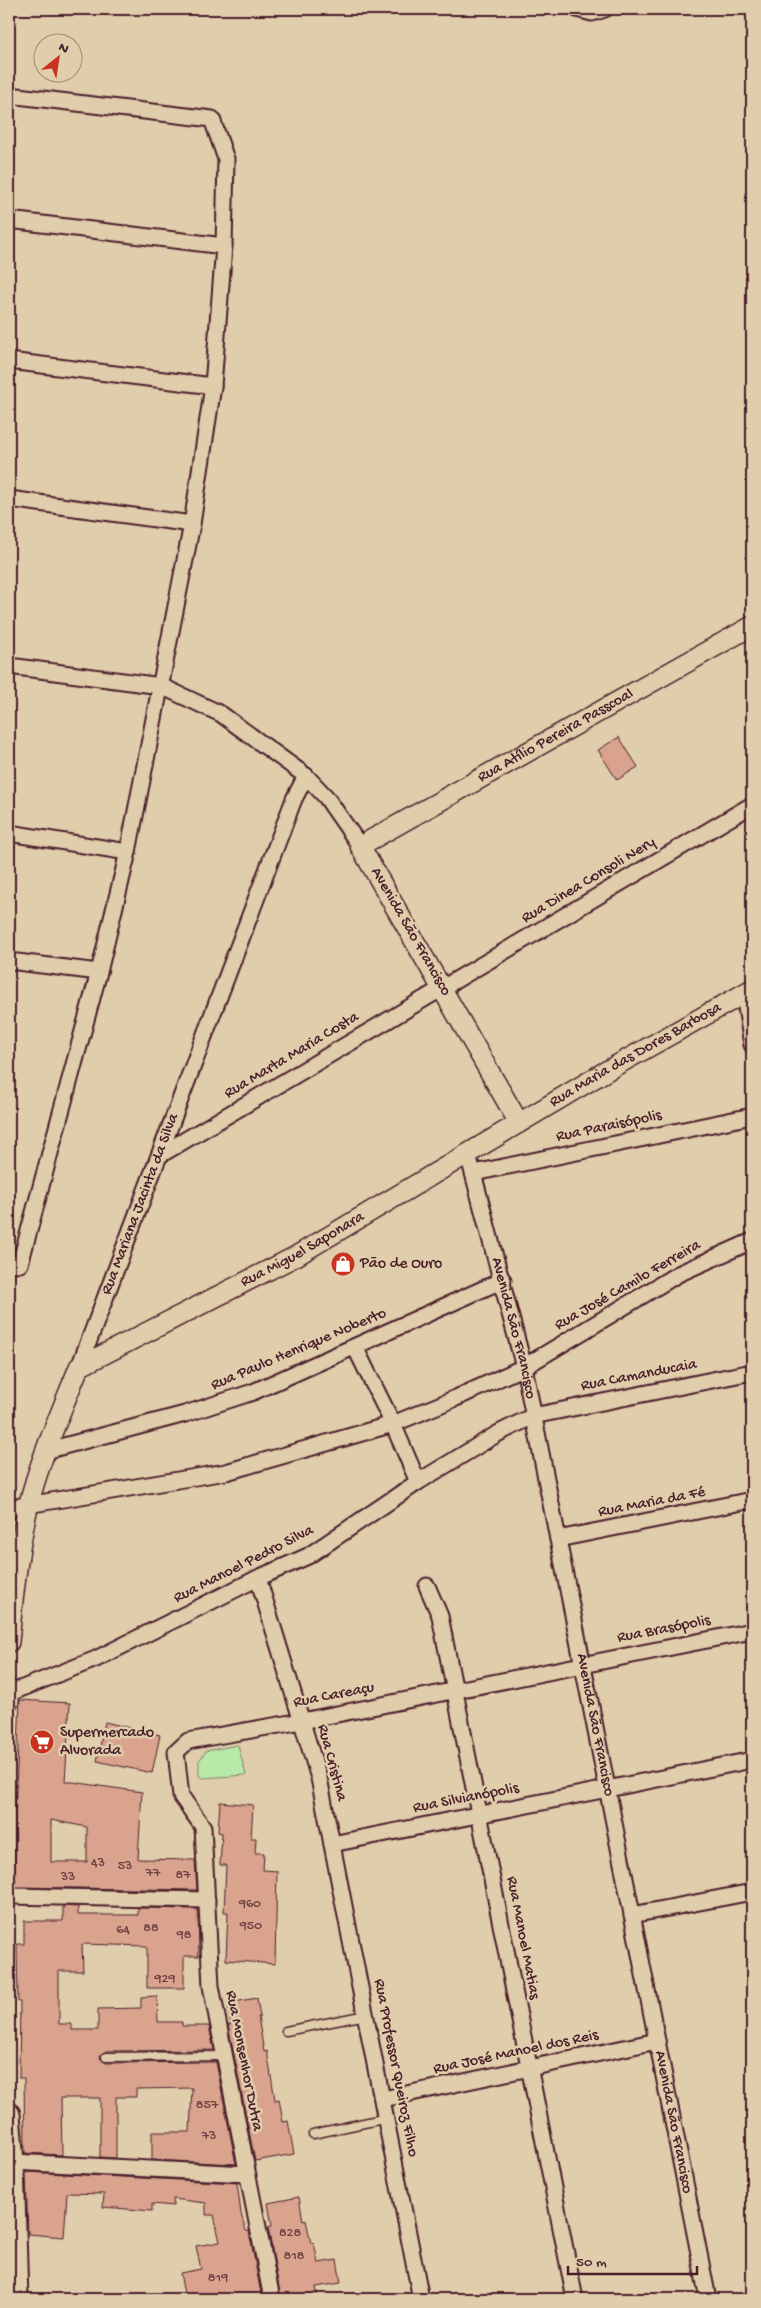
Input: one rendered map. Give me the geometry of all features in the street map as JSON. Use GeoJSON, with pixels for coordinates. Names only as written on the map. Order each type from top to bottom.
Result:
{"type":"FeatureCollection","features":[{"type":"Feature","properties":{"kind":"main road"},"geometry":{"type":"LineString","coordinates":[[9,2114],[13,2162],[17,2299]]}},
{"type":"Feature","properties":{"kind":"street"},"geometry":{"type":"LineString","coordinates":[[577,9],[592,13],[602,10]]}},
{"type":"Feature","properties":{"kind":"street"},"geometry":{"type":"LineString","coordinates":[[9,96],[212,119],[226,159],[224,246],[213,386],[192,524],[161,686],[128,852],[99,972],[20,1264],[9,1263]]}},
{"type":"Feature","properties":{"kind":"street"},"geometry":{"type":"LineString","coordinates":[[9,220],[224,246]]}},
{"type":"Feature","properties":{"kind":"street"},"geometry":{"type":"LineString","coordinates":[[9,361],[213,386]]}},
{"type":"Feature","properties":{"kind":"street"},"geometry":{"type":"LineString","coordinates":[[9,500],[192,524]]}},
{"type":"Feature","properties":{"kind":"street","name":"Rua Atílio Pereira Passcoal"},"geometry":{"type":"LineString","coordinates":[[360,846],[752,626]]}},
{"type":"Feature","properties":{"kind":"street"},"geometry":{"type":"LineString","coordinates":[[9,666],[161,686],[221,714],[306,776],[326,797],[360,846]]}},
{"type":"Feature","properties":{"kind":"street","name":"Rua Mariana Jacinta da Silva"},"geometry":{"type":"LineString","coordinates":[[9,1642],[14,1589],[29,1503],[45,1450],[79,1367],[294,799],[306,776]]}},
{"type":"Feature","properties":{"kind":"street","name":"Rua Dinea Consoli Nery"},"geometry":{"type":"LineString","coordinates":[[443,988],[752,804]]}},
{"type":"Feature","properties":{"kind":"street"},"geometry":{"type":"LineString","coordinates":[[9,834],[128,852]]}},
{"type":"Feature","properties":{"kind":"street","name":"Avenida São Francisco"},"geometry":{"type":"LineString","coordinates":[[360,846],[519,1123]]}},
{"type":"Feature","properties":{"kind":"street"},"geometry":{"type":"LineString","coordinates":[[9,961],[99,972]]}},
{"type":"Feature","properties":{"kind":"street","name":"Rua Marta Maria Costa"},"geometry":{"type":"LineString","coordinates":[[160,1155],[443,988]]}},
{"type":"Feature","properties":{"kind":"street"},"geometry":{"type":"LineString","coordinates":[[748,992],[752,1045]]}},
{"type":"Feature","properties":{"kind":"street","name":"Rua Maria das Dores Barbosa"},"geometry":{"type":"LineString","coordinates":[[519,1123],[608,1070],[748,992]]}},
{"type":"Feature","properties":{"kind":"street","name":"Rua Paraisópolis"},"geometry":{"type":"LineString","coordinates":[[474,1173],[752,1116]]}},
{"type":"Feature","properties":{"kind":"street","name":"Rua Miguel Saponara"},"geometry":{"type":"LineString","coordinates":[[79,1367],[296,1256],[519,1123]]}},
{"type":"Feature","properties":{"kind":"street","name":"Avenida São Francisco"},"geometry":{"type":"LineString","coordinates":[[468,1154],[524,1367],[708,2299]]}},
{"type":"Feature","properties":{"kind":"street","name":"Rua José Camilo Ferreira"},"geometry":{"type":"LineString","coordinates":[[9,1508],[29,1503],[173,1482],[226,1472],[393,1424],[524,1367],[678,1274],[752,1241]]}},
{"type":"Feature","properties":{"kind":"street","name":"Rua Paulo Henrique Noberto"},"geometry":{"type":"LineString","coordinates":[[45,1450],[185,1414],[253,1392],[502,1280]]}},
{"type":"Feature","properties":{"kind":"street"},"geometry":{"type":"LineString","coordinates":[[355,1347],[393,1424],[418,1482]]}},
{"type":"Feature","properties":{"kind":"street","name":"Rua Camanducaia"},"geometry":{"type":"LineString","coordinates":[[534,1416],[752,1372]]}},
{"type":"Feature","properties":{"kind":"street","name":"Rua Manoel Pedro Silva"},"geometry":{"type":"LineString","coordinates":[[9,1695],[96,1658],[258,1578],[308,1556],[418,1482],[497,1434],[534,1416]]}},
{"type":"Feature","properties":{"kind":"street","name":"Rua Maria da Fé"},"geometry":{"type":"LineString","coordinates":[[558,1539],[752,1500]]}},
{"type":"Feature","properties":{"kind":"street","name":"Rua Cristina"},"geometry":{"type":"LineString","coordinates":[[258,1578],[319,1778],[332,1844]]}},
{"type":"Feature","properties":{"kind":"street","name":"Rua Manoel Matias"},"geometry":{"type":"LineString","coordinates":[[427,1586],[440,1616],[575,2299]]}},
{"type":"Feature","properties":{"kind":"street","name":"Rua Brasópolis"},"geometry":{"type":"LineString","coordinates":[[582,1664],[752,1631]]}},
{"type":"Feature","properties":{"kind":"street","name":"Rua Careaçu"},"geometry":{"type":"LineString","coordinates":[[203,1827],[181,1796],[176,1752],[188,1741],[582,1664]]}},
{"type":"Feature","properties":{"kind":"street","name":"Rua Silvianópolis"},"geometry":{"type":"LineString","coordinates":[[332,1844],[752,1760]]}},
{"type":"Feature","properties":{"kind":"street","name":"Rua Monsenhor Dutra"},"geometry":{"type":"LineString","coordinates":[[203,1827],[209,1972],[272,2299]]}},
{"type":"Feature","properties":{"kind":"street","name":"Rua Professor Queiroz Filho"},"geometry":{"type":"LineString","coordinates":[[332,1844],[422,2299]]}},
{"type":"Feature","properties":{"kind":"street"},"geometry":{"type":"LineString","coordinates":[[632,1915],[752,1892]]}},
{"type":"Feature","properties":{"kind":"street"},"geometry":{"type":"LineString","coordinates":[[9,1896],[207,1900]]}},
{"type":"Feature","properties":{"kind":"street","name":"Rua José Manoel dos Reis"},"geometry":{"type":"LineString","coordinates":[[383,2099],[657,2041]]}},
{"type":"Feature","properties":{"kind":"street"},"geometry":{"type":"LineString","coordinates":[[13,2162],[247,2174]]}},
{"type":"Feature","properties":{"kind":"lane"},"geometry":{"type":"LineString","coordinates":[[286,2031],[366,2015]]}},
{"type":"Feature","properties":{"kind":"lane"},"geometry":{"type":"LineString","coordinates":[[106,2057],[224,2056]]}},
{"type":"Feature","properties":{"kind":"lane"},"geometry":{"type":"LineString","coordinates":[[313,2134],[387,2118]]}},
{"type":"Feature","properties":{"kind":"green space"},"geometry":{"type":"Polygon","coordinates":[[[238,1745],[246,1775],[202,1778],[199,1776],[199,1761],[206,1751],[238,1745]]]}},
{"type":"Feature","properties":{"kind":"building"},"geometry":{"type":"Polygon","coordinates":[[[619,737],[638,767],[617,780],[598,750],[619,737]]]}},
{"type":"Feature","properties":{"kind":"building"},"geometry":{"type":"Polygon","coordinates":[[[20,1700],[70,1703],[65,1781],[142,1792],[138,1859],[195,1860],[197,1890],[15,1887],[15,1813],[20,1700]],[[51,1820],[51,1862],[87,1862],[87,1827],[51,1820]]]}},
{"type":"Feature","properties":{"kind":"building"},"geometry":{"type":"Polygon","coordinates":[[[105,1722],[160,1735],[152,1773],[97,1761],[105,1722]]]}},
{"type":"Feature","properties":{"kind":"building"},"geometry":{"type":"Polygon","coordinates":[[[220,1802],[253,1805],[251,1838],[256,1838],[255,1853],[264,1853],[263,1870],[277,1871],[275,1964],[226,1960],[228,1912],[224,1912],[226,1865],[220,1865],[222,1833],[218,1832],[220,1802]]]}},
{"type":"Feature","properties":{"kind":"building"},"geometry":{"type":"Polygon","coordinates":[[[63,1906],[78,1907],[78,1915],[138,1915],[138,1908],[198,1909],[199,1956],[184,1956],[184,1988],[147,1988],[147,1946],[82,1944],[83,1971],[59,1971],[59,2024],[72,2024],[72,2030],[98,2030],[98,2009],[141,2008],[141,1997],[157,1996],[158,2022],[182,2022],[182,2026],[209,2026],[214,2050],[106,2051],[101,2054],[100,2058],[106,2063],[216,2062],[236,2164],[152,2160],[152,2132],[190,2132],[192,2088],[136,2089],[136,2097],[116,2097],[116,2158],[100,2157],[100,2098],[61,2098],[62,2155],[25,2153],[24,2078],[19,2078],[20,2002],[18,2002],[17,1944],[24,1944],[24,1921],[63,1921],[63,1906]]]}},
{"type":"Feature","properties":{"kind":"building"},"geometry":{"type":"Polygon","coordinates":[[[257,1998],[264,2052],[267,2051],[275,2100],[279,2099],[283,2122],[288,2121],[294,2154],[255,2161],[228,2025],[231,2025],[228,2003],[257,1998]]]}},
{"type":"Feature","properties":{"kind":"building"},"geometry":{"type":"Polygon","coordinates":[[[26,2172],[237,2183],[241,2214],[246,2231],[249,2231],[262,2299],[185,2299],[180,2273],[201,2269],[196,2246],[220,2242],[214,2215],[206,2215],[206,2203],[173,2199],[173,2206],[152,2204],[152,2211],[103,2207],[104,2194],[67,2193],[64,2237],[28,2234],[26,2172]]]}},
{"type":"Feature","properties":{"kind":"building"},"geometry":{"type":"Polygon","coordinates":[[[299,2197],[303,2221],[306,2220],[311,2244],[314,2243],[318,2263],[337,2260],[341,2283],[316,2287],[318,2299],[281,2299],[268,2227],[272,2226],[268,2203],[299,2197]]]}},
{"type":"Feature","properties":{"kind":"place","name":"Pão de Ouro"},"geometry":{"type":"Point","coordinates":[343,1264]}},
{"type":"Feature","properties":{"kind":"place","name":"Supermercado Alvorada"},"geometry":{"type":"Point","coordinates":[42,1742]}}]}
